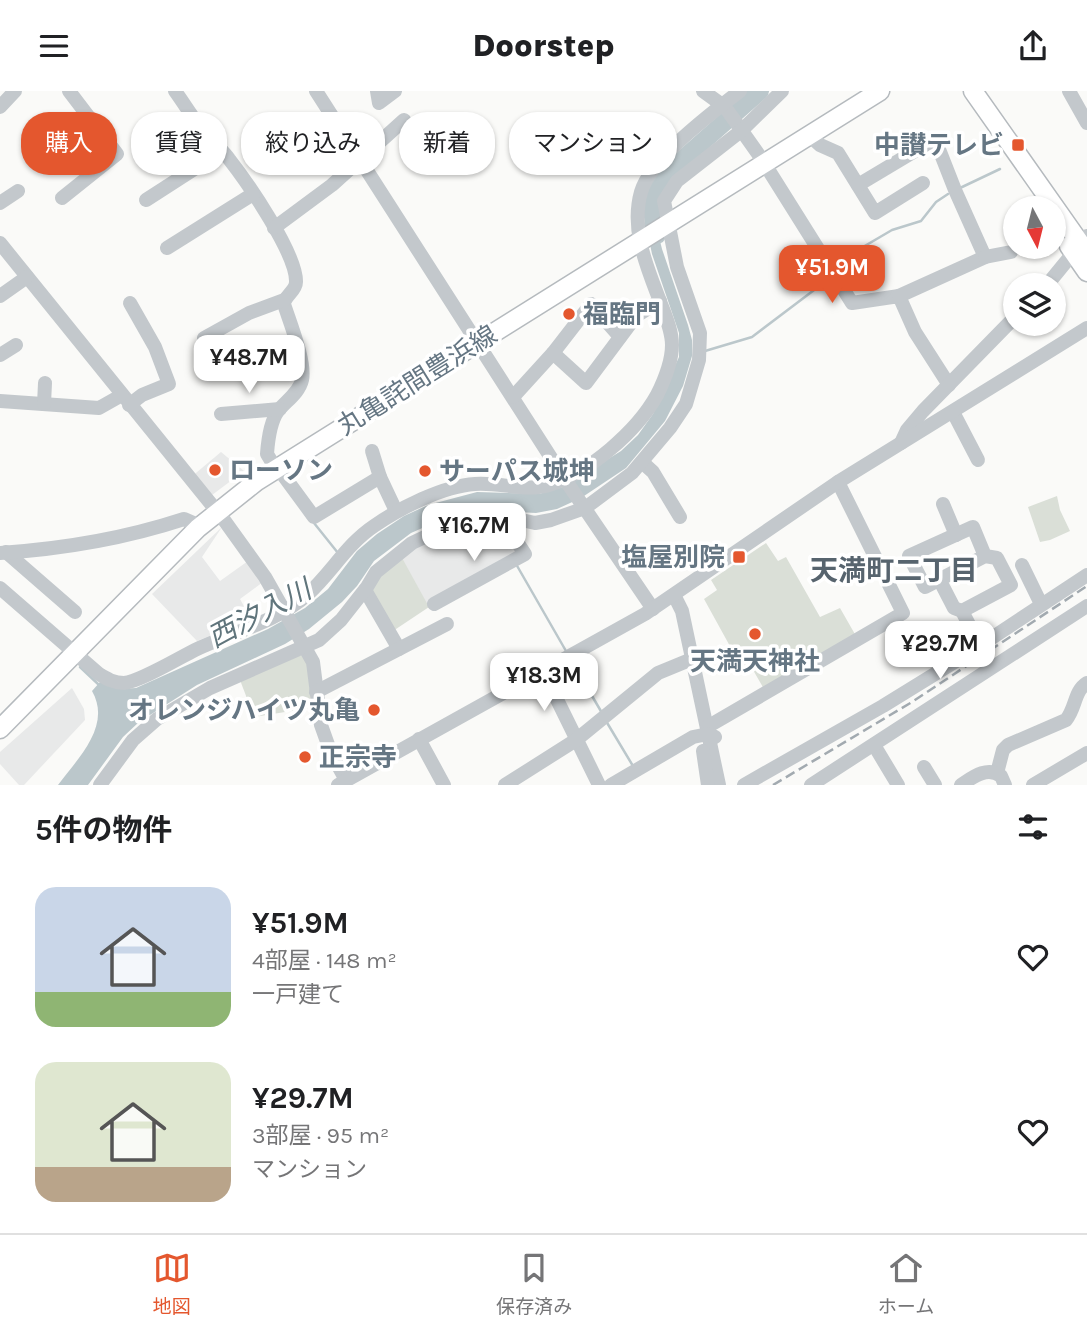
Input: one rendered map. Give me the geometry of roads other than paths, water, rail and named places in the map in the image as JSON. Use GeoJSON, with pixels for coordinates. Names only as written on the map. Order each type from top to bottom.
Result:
{"type":"FeatureCollection","features":[{"type":"Feature","properties":{"kind":"main road","name":"丸亀詫間豊浜線"},"geometry":{"type":"LineString","coordinates":[[0,729],[216,512],[277,468],[880,91]]}},
{"type":"Feature","properties":{"kind":"main road"},"geometry":{"type":"LineString","coordinates":[[960,91],[1034,196]]}},
{"type":"Feature","properties":{"kind":"main road"},"geometry":{"type":"LineString","coordinates":[[973,91],[1082,246],[1087,272]]}},
{"type":"Feature","properties":{"kind":"main road"},"geometry":{"type":"LineString","coordinates":[[1066,233],[1082,246]]}},
{"type":"Feature","properties":{"kind":"street"},"geometry":{"type":"LineString","coordinates":[[0,107],[15,91]]}},
{"type":"Feature","properties":{"kind":"street"},"geometry":{"type":"LineString","coordinates":[[62,198],[83,175],[117,154],[69,91]]}},
{"type":"Feature","properties":{"kind":"street"},"geometry":{"type":"LineString","coordinates":[[175,91],[190,112]]}},
{"type":"Feature","properties":{"kind":"street"},"geometry":{"type":"LineString","coordinates":[[316,91],[329,112]]}},
{"type":"Feature","properties":{"kind":"street"},"geometry":{"type":"LineString","coordinates":[[377,91],[379,103],[402,92]]}},
{"type":"Feature","properties":{"kind":"street"},"geometry":{"type":"LineString","coordinates":[[703,91],[724,106],[852,303],[899,296],[985,257],[1003,254]]}},
{"type":"Feature","properties":{"kind":"street"},"geometry":{"type":"LineString","coordinates":[[0,588],[73,653],[108,679],[126,683],[199,648],[269,619],[307,596],[328,575],[355,539],[396,511],[432,495],[474,484],[548,486],[565,480],[598,459],[635,426],[657,395],[668,365],[672,343],[668,320],[639,242],[636,223],[641,191],[649,176],[696,126],[740,91]]}},
{"type":"Feature","properties":{"kind":"street"},"geometry":{"type":"LineString","coordinates":[[100,785],[133,740],[157,719],[210,688],[318,640],[341,620],[376,572],[412,543],[446,527],[485,519],[535,523],[551,520],[583,507],[632,473],[686,404],[699,360],[699,333],[677,267],[666,225],[664,201],[677,181],[741,131],[782,91]]}},
{"type":"Feature","properties":{"kind":"street"},"geometry":{"type":"LineString","coordinates":[[1069,91],[1087,123]]}},
{"type":"Feature","properties":{"kind":"street"},"geometry":{"type":"LineString","coordinates":[[385,136],[399,124]]}},
{"type":"Feature","properties":{"kind":"street"},"geometry":{"type":"LineString","coordinates":[[809,135],[820,145],[838,153],[875,213],[923,183]]}},
{"type":"Feature","properties":{"kind":"street"},"geometry":{"type":"LineString","coordinates":[[858,185],[935,139],[985,257]]}},
{"type":"Feature","properties":{"kind":"street"},"geometry":{"type":"LineString","coordinates":[[204,338],[239,313],[284,300],[295,287],[296,281],[289,255],[274,228],[227,158]]}},
{"type":"Feature","properties":{"kind":"street"},"geometry":{"type":"LineString","coordinates":[[146,200],[178,175]]}},
{"type":"Feature","properties":{"kind":"street"},"geometry":{"type":"LineString","coordinates":[[274,228],[312,201],[340,175]]}},
{"type":"Feature","properties":{"kind":"street"},"geometry":{"type":"LineString","coordinates":[[370,175],[565,480],[653,609]]}},
{"type":"Feature","properties":{"kind":"street"},"geometry":{"type":"LineString","coordinates":[[0,203],[18,191]]}},
{"type":"Feature","properties":{"kind":"street"},"geometry":{"type":"LineString","coordinates":[[167,248],[253,194]]}},
{"type":"Feature","properties":{"kind":"street"},"geometry":{"type":"LineString","coordinates":[[0,243],[265,577],[313,662],[321,725],[342,782],[653,609],[838,482],[1087,328]]}},
{"type":"Feature","properties":{"kind":"street"},"geometry":{"type":"LineString","coordinates":[[1058,273],[1082,246]]}},
{"type":"Feature","properties":{"kind":"street"},"geometry":{"type":"LineString","coordinates":[[0,296],[27,277]]}},
{"type":"Feature","properties":{"kind":"street"},"geometry":{"type":"LineString","coordinates":[[899,296],[915,332],[949,385]]}},
{"type":"Feature","properties":{"kind":"street"},"geometry":{"type":"LineString","coordinates":[[284,300],[302,370],[302,381],[272,424],[267,454],[314,517],[380,477]]}},
{"type":"Feature","properties":{"kind":"street"},"geometry":{"type":"LineString","coordinates":[[554,353],[586,383],[636,316],[660,301]]}},
{"type":"Feature","properties":{"kind":"street"},"geometry":{"type":"LineString","coordinates":[[0,401],[99,408],[169,384],[155,348],[130,303]]}},
{"type":"Feature","properties":{"kind":"street"},"geometry":{"type":"LineString","coordinates":[[513,397],[554,353],[591,304],[620,337]]}},
{"type":"Feature","properties":{"kind":"street"},"geometry":{"type":"LineString","coordinates":[[900,444],[907,430],[1003,329]]}},
{"type":"Feature","properties":{"kind":"street"},"geometry":{"type":"LineString","coordinates":[[44,404],[45,383]]}},
{"type":"Feature","properties":{"kind":"street"},"geometry":{"type":"LineString","coordinates":[[221,414],[280,409]]}},
{"type":"Feature","properties":{"kind":"street"},"geometry":{"type":"LineString","coordinates":[[953,412],[978,460]]}},
{"type":"Feature","properties":{"kind":"street"},"geometry":{"type":"LineString","coordinates":[[372,451],[380,477],[396,511]]}},
{"type":"Feature","properties":{"kind":"street"},"geometry":{"type":"LineString","coordinates":[[642,462],[653,472],[680,517]]}},
{"type":"Feature","properties":{"kind":"street"},"geometry":{"type":"LineString","coordinates":[[611,785],[708,731],[903,613],[838,482]]}},
{"type":"Feature","properties":{"kind":"street"},"geometry":{"type":"LineString","coordinates":[[943,504],[956,535]]}},
{"type":"Feature","properties":{"kind":"street"},"geometry":{"type":"LineString","coordinates":[[3,553],[103,539],[184,519],[200,526]]}},
{"type":"Feature","properties":{"kind":"street"},"geometry":{"type":"LineString","coordinates":[[434,604],[525,554],[502,519]]}},
{"type":"Feature","properties":{"kind":"street"},"geometry":{"type":"LineString","coordinates":[[962,611],[1011,585],[998,558],[985,556],[925,587],[909,556],[973,527],[985,556]]}},
{"type":"Feature","properties":{"kind":"street"},"geometry":{"type":"LineString","coordinates":[[3,553],[75,612]]}},
{"type":"Feature","properties":{"kind":"street"},"geometry":{"type":"LineString","coordinates":[[1022,565],[1041,604]]}},
{"type":"Feature","properties":{"kind":"street"},"geometry":{"type":"LineString","coordinates":[[744,785],[883,706],[1087,575]]}},
{"type":"Feature","properties":{"kind":"street"},"geometry":{"type":"LineString","coordinates":[[939,579],[954,608],[962,611],[980,646]]}},
{"type":"Feature","properties":{"kind":"street"},"geometry":{"type":"LineString","coordinates":[[365,590],[399,649]]}},
{"type":"Feature","properties":{"kind":"street"},"geometry":{"type":"LineString","coordinates":[[674,595],[682,611],[719,785]]}},
{"type":"Feature","properties":{"kind":"street"},"geometry":{"type":"LineString","coordinates":[[811,785],[1087,606]]}},
{"type":"Feature","properties":{"kind":"street"},"geometry":{"type":"LineString","coordinates":[[316,692],[447,624]]}},
{"type":"Feature","properties":{"kind":"street"},"geometry":{"type":"LineString","coordinates":[[505,785],[576,740],[659,673],[692,659]]}},
{"type":"Feature","properties":{"kind":"street"},"geometry":{"type":"LineString","coordinates":[[543,671],[599,785]]}},
{"type":"Feature","properties":{"kind":"street"},"geometry":{"type":"LineString","coordinates":[[961,785],[978,774],[1001,779],[1003,750],[1066,720],[1072,713],[1081,686],[1087,683]]}},
{"type":"Feature","properties":{"kind":"street"},"geometry":{"type":"LineString","coordinates":[[708,731],[701,744],[708,785]]}},
{"type":"Feature","properties":{"kind":"street"},"geometry":{"type":"LineString","coordinates":[[708,731],[715,737],[729,785]]}},
{"type":"Feature","properties":{"kind":"street"},"geometry":{"type":"LineString","coordinates":[[419,739],[444,785]]}},
{"type":"Feature","properties":{"kind":"street"},"geometry":{"type":"LineString","coordinates":[[874,745],[898,785]]}},
{"type":"Feature","properties":{"kind":"street"},"geometry":{"type":"LineString","coordinates":[[1033,785],[1087,753]]}},
{"type":"Feature","properties":{"kind":"street"},"geometry":{"type":"LineString","coordinates":[[924,767],[936,785]]}},
{"type":"Feature","properties":{"kind":"waterway","name":"西汐入川"},"geometry":{"type":"LineString","coordinates":[[657,235],[653,203],[666,174],[760,91]]}},
{"type":"Feature","properties":{"kind":"waterway"},"geometry":{"type":"LineString","coordinates":[[960,188],[1000,169]]}},
{"type":"Feature","properties":{"kind":"waterway"},"geometry":{"type":"LineString","coordinates":[[834,264],[892,230],[921,221],[936,202],[948,194]]}},
{"type":"Feature","properties":{"kind":"waterway"},"geometry":{"type":"LineString","coordinates":[[705,351],[752,337],[830,278]]}},
{"type":"Feature","properties":{"kind":"waterway"},"geometry":{"type":"LineString","coordinates":[[314,523],[338,553]]}},
{"type":"Feature","properties":{"kind":"waterway"},"geometry":{"type":"LineString","coordinates":[[516,564],[566,651]]}},
{"type":"Feature","properties":{"kind":"waterway"},"geometry":{"type":"LineString","coordinates":[[574,665],[602,713]]}},
{"type":"Feature","properties":{"kind":"waterway"},"geometry":{"type":"LineString","coordinates":[[80,667],[98,684]]}},
{"type":"Feature","properties":{"kind":"waterway"},"geometry":{"type":"LineString","coordinates":[[606,721],[633,766]]}},
{"type":"Feature","properties":{"kind":"railway"},"geometry":{"type":"LineString","coordinates":[[773,785],[912,702],[1087,586]]}},
{"type":"Feature","properties":{"kind":"place","name":"中讃テレビ"},"geometry":{"type":"Point","coordinates":[1018,145]}},
{"type":"Feature","properties":{"kind":"place","name":"福臨門"},"geometry":{"type":"Point","coordinates":[569,314]}},
{"type":"Feature","properties":{"kind":"place","name":"ローソン"},"geometry":{"type":"Point","coordinates":[215,470]}},
{"type":"Feature","properties":{"kind":"place","name":"サーパス城坤"},"geometry":{"type":"Point","coordinates":[425,471]}},
{"type":"Feature","properties":{"kind":"place","name":"塩屋別院"},"geometry":{"type":"Point","coordinates":[739,557]}},
{"type":"Feature","properties":{"kind":"place","name":"天満天神社"},"geometry":{"type":"Point","coordinates":[755,634]}},
{"type":"Feature","properties":{"kind":"place","name":"オレンジハイツ丸亀"},"geometry":{"type":"Point","coordinates":[374,710]}},
{"type":"Feature","properties":{"kind":"place","name":"正宗寺"},"geometry":{"type":"Point","coordinates":[305,757]}},
{"type":"Feature","properties":{"kind":"district","name":"天満町二丁目"},"geometry":{"type":"Point","coordinates":[894,570]}}]}
